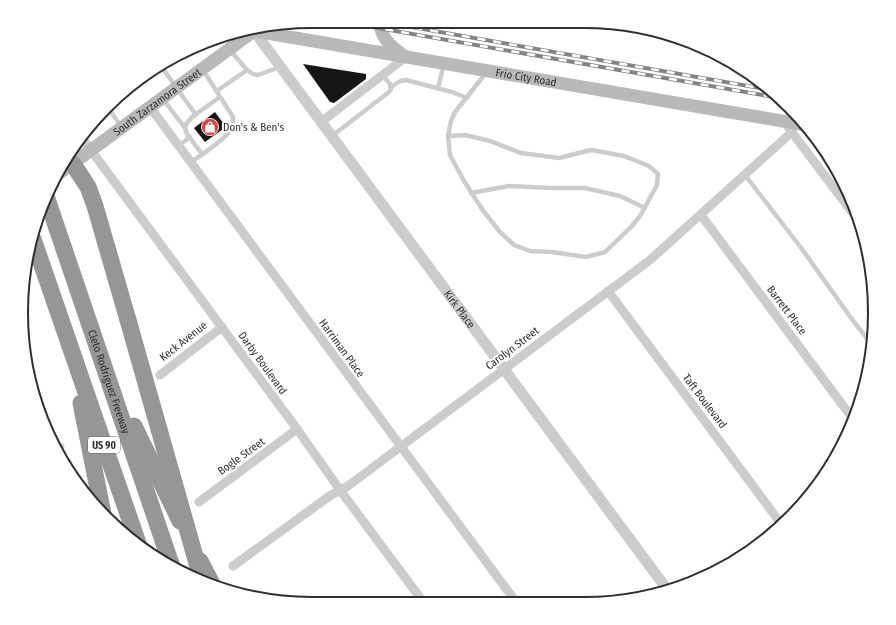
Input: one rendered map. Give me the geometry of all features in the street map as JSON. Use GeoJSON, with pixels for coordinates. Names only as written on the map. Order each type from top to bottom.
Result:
{"type":"FeatureCollection","features":[{"type":"Feature","properties":{"kind":"highway"},"geometry":{"type":"LineString","coordinates":[[67,168],[88,187],[95,206],[200,573]]}},
{"type":"Feature","properties":{"kind":"highway","name":"Cleto Rodriguez Freeway"},"geometry":{"type":"LineString","coordinates":[[49,206],[169,558]]}},
{"type":"Feature","properties":{"kind":"highway","name":"US 90"},"geometry":{"type":"LineString","coordinates":[[36,247],[135,535]]}},
{"type":"Feature","properties":{"kind":"highway"},"geometry":{"type":"LineString","coordinates":[[69,344],[101,502]]}},
{"type":"Feature","properties":{"kind":"highway"},"geometry":{"type":"LineString","coordinates":[[104,364],[208,577]]}},
{"type":"Feature","properties":{"kind":"main road"},"geometry":{"type":"LineString","coordinates":[[380,28],[385,39],[406,57]]}},
{"type":"Feature","properties":{"kind":"main road","name":"Frio City Road"},"geometry":{"type":"LineString","coordinates":[[263,32],[795,123]]}},
{"type":"Feature","properties":{"kind":"main road","name":"South Zarzamora Street"},"geometry":{"type":"LineString","coordinates":[[67,168],[243,37]]}},
{"type":"Feature","properties":{"kind":"street","name":"Kirk Place"},"geometry":{"type":"LineString","coordinates":[[255,34],[664,585]]}},
{"type":"Feature","properties":{"kind":"street"},"geometry":{"type":"LineString","coordinates":[[321,122],[406,57]]}},
{"type":"Feature","properties":{"kind":"street","name":"Harriman Place"},"geometry":{"type":"LineString","coordinates":[[150,107],[512,597]]}},
{"type":"Feature","properties":{"kind":"street"},"geometry":{"type":"LineString","coordinates":[[784,121],[846,204]]}},
{"type":"Feature","properties":{"kind":"street","name":"Carolyn Street"},"geometry":{"type":"LineString","coordinates":[[233,566],[331,495],[348,486],[650,260],[792,132]]}},
{"type":"Feature","properties":{"kind":"street","name":"Darby Boulevard"},"geometry":{"type":"LineString","coordinates":[[85,142],[420,597]]}},
{"type":"Feature","properties":{"kind":"street","name":"Barrett Place"},"geometry":{"type":"LineString","coordinates":[[701,214],[849,414]]}},
{"type":"Feature","properties":{"kind":"street","name":"Taft Boulevard"},"geometry":{"type":"LineString","coordinates":[[608,291],[778,520]]}},
{"type":"Feature","properties":{"kind":"street","name":"Keck Avenue"},"geometry":{"type":"LineString","coordinates":[[160,375],[222,327]]}},
{"type":"Feature","properties":{"kind":"street","name":"Bogle Street"},"geometry":{"type":"LineString","coordinates":[[198,502],[297,429]]}},
{"type":"Feature","properties":{"kind":"lane"},"geometry":{"type":"LineString","coordinates":[[229,48],[246,70],[253,74],[258,75],[280,67]]}},
{"type":"Feature","properties":{"kind":"lane"},"geometry":{"type":"LineString","coordinates":[[438,88],[444,64]]}},
{"type":"Feature","properties":{"kind":"lane"},"geometry":{"type":"LineString","coordinates":[[191,162],[226,136],[232,129],[233,123],[232,117],[202,68]]}},
{"type":"Feature","properties":{"kind":"lane"},"geometry":{"type":"LineString","coordinates":[[163,70],[196,115]]}},
{"type":"Feature","properties":{"kind":"lane"},"geometry":{"type":"LineString","coordinates":[[217,91],[246,70]]}},
{"type":"Feature","properties":{"kind":"lane"},"geometry":{"type":"LineString","coordinates":[[448,136],[465,135],[490,141],[520,153],[559,158],[591,150],[624,156],[649,166],[658,174],[657,186],[645,208],[631,227],[605,252],[586,257],[530,250],[514,245],[499,231],[482,209],[471,193],[450,155],[448,136],[451,121],[455,112],[487,71]]}},
{"type":"Feature","properties":{"kind":"lane"},"geometry":{"type":"LineString","coordinates":[[383,76],[391,87]]}},
{"type":"Feature","properties":{"kind":"lane"},"geometry":{"type":"LineString","coordinates":[[332,136],[386,94],[391,87],[400,81],[406,80],[438,88],[467,98]]}},
{"type":"Feature","properties":{"kind":"lane"},"geometry":{"type":"LineString","coordinates":[[185,128],[189,120],[220,97]]}},
{"type":"Feature","properties":{"kind":"lane"},"geometry":{"type":"LineString","coordinates":[[162,98],[185,128],[187,134],[202,154]]}},
{"type":"Feature","properties":{"kind":"lane"},"geometry":{"type":"LineString","coordinates":[[111,112],[122,128]]}},
{"type":"Feature","properties":{"kind":"lane"},"geometry":{"type":"LineString","coordinates":[[178,146],[190,137]]}},
{"type":"Feature","properties":{"kind":"lane"},"geometry":{"type":"LineString","coordinates":[[745,175],[794,238],[867,338]]}},
{"type":"Feature","properties":{"kind":"lane"},"geometry":{"type":"LineString","coordinates":[[471,193],[509,186],[585,188],[620,196],[645,208]]}},
{"type":"Feature","properties":{"kind":"building"},"geometry":{"type":"Polygon","coordinates":[[[303,64],[366,74],[366,79],[334,103],[330,102],[303,64]]]}},
{"type":"Feature","properties":{"kind":"building","name":"Don's & Ben's"},"geometry":{"type":"Polygon","coordinates":[[[215,112],[226,127],[205,142],[194,128],[215,112]]]}},
{"type":"Feature","properties":{"kind":"railway"},"geometry":{"type":"LineString","coordinates":[[378,28],[767,96]]}},
{"type":"Feature","properties":{"kind":"railway"},"geometry":{"type":"LineString","coordinates":[[417,28],[758,88]]}},
{"type":"Feature","properties":{"kind":"place","name":"Don's & Ben's"},"geometry":{"type":"Point","coordinates":[210,127]}}]}
